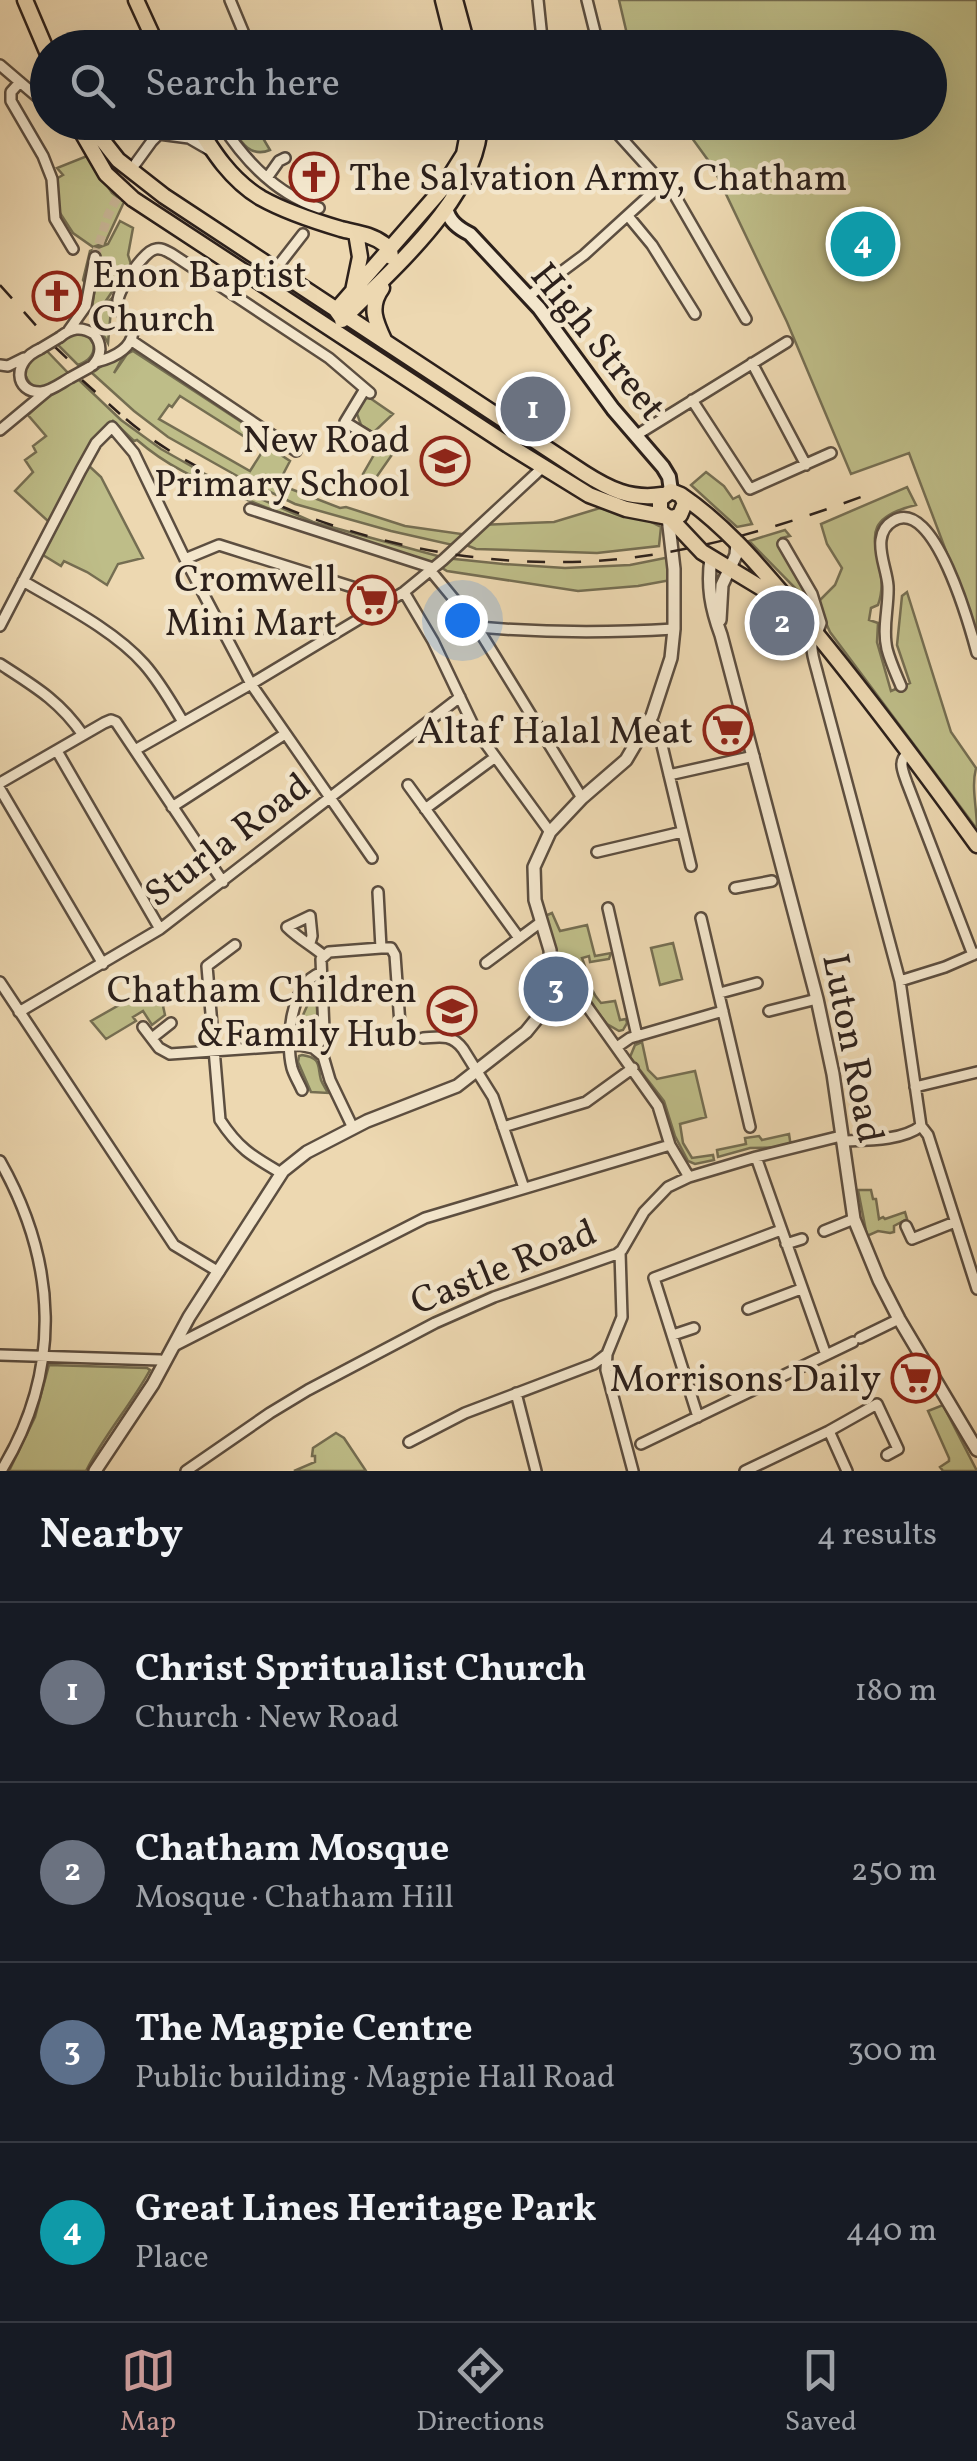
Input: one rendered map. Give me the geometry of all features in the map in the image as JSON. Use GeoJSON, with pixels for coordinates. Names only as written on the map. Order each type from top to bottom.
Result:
{"type":"FeatureCollection","features":[{"type":"Feature","properties":{"kind":"main road"},"geometry":{"type":"LineString","coordinates":[[25,0],[38,30]]}},
{"type":"Feature","properties":{"kind":"main road"},"geometry":{"type":"LineString","coordinates":[[136,0],[150,30]]}},
{"type":"Feature","properties":{"kind":"main road"},"geometry":{"type":"LineString","coordinates":[[443,0],[450,30]]}},
{"type":"Feature","properties":{"kind":"main road"},"geometry":{"type":"LineString","coordinates":[[455,0],[463,30]]}},
{"type":"Feature","properties":{"kind":"main road"},"geometry":{"type":"LineString","coordinates":[[86,140],[106,174],[130,197],[385,342],[610,489],[635,496],[671,494],[715,520],[842,664],[977,845]]}},
{"type":"Feature","properties":{"kind":"main road"},"geometry":{"type":"LineString","coordinates":[[102,140],[118,160],[151,187],[275,270],[338,318],[350,340],[543,467],[608,503],[649,514],[676,517],[683,511],[685,503],[671,494]]}},
{"type":"Feature","properties":{"kind":"main road"},"geometry":{"type":"LineString","coordinates":[[206,140],[238,180],[257,196],[351,234],[370,236],[389,258]]}},
{"type":"Feature","properties":{"kind":"main road"},"geometry":{"type":"LineString","coordinates":[[338,318],[440,204],[468,140]]}},
{"type":"Feature","properties":{"kind":"main road"},"geometry":{"type":"LineString","coordinates":[[353,291],[389,258],[413,248],[470,163],[477,140]]}},
{"type":"Feature","properties":{"kind":"main road","name":"High Street"},"geometry":{"type":"LineString","coordinates":[[440,204],[448,218],[470,234],[529,296],[595,386],[667,473],[671,494]]}},
{"type":"Feature","properties":{"kind":"main road"},"geometry":{"type":"LineString","coordinates":[[338,318],[353,291],[360,257],[351,234]]}},
{"type":"Feature","properties":{"kind":"main road"},"geometry":{"type":"LineString","coordinates":[[385,342],[374,317],[374,305],[389,258]]}},
{"type":"Feature","properties":{"kind":"main road"},"geometry":{"type":"LineString","coordinates":[[671,494],[658,507],[694,543],[711,558],[794,606]]}},
{"type":"Feature","properties":{"kind":"street"},"geometry":{"type":"LineString","coordinates":[[230,0],[242,30]]}},
{"type":"Feature","properties":{"kind":"street"},"geometry":{"type":"LineString","coordinates":[[538,0],[541,30]]}},
{"type":"Feature","properties":{"kind":"street"},"geometry":{"type":"LineString","coordinates":[[588,0],[596,30]]}},
{"type":"Feature","properties":{"kind":"street"},"geometry":{"type":"LineString","coordinates":[[0,65],[30,91]]}},
{"type":"Feature","properties":{"kind":"street"},"geometry":{"type":"LineString","coordinates":[[20,82],[11,92],[10,100],[30,134]]}},
{"type":"Feature","properties":{"kind":"street"},"geometry":{"type":"LineString","coordinates":[[34,140],[52,179],[55,220],[71,245],[58,249]]}},
{"type":"Feature","properties":{"kind":"street"},"geometry":{"type":"LineString","coordinates":[[136,163],[154,140]]}},
{"type":"Feature","properties":{"kind":"street"},"geometry":{"type":"LineString","coordinates":[[194,140],[213,152]]}},
{"type":"Feature","properties":{"kind":"street"},"geometry":{"type":"LineString","coordinates":[[234,140],[267,178],[319,208]]}},
{"type":"Feature","properties":{"kind":"street"},"geometry":{"type":"LineString","coordinates":[[623,140],[654,174],[658,184],[674,194],[746,320]]}},
{"type":"Feature","properties":{"kind":"street"},"geometry":{"type":"LineString","coordinates":[[267,178],[279,160],[286,158]]}},
{"type":"Feature","properties":{"kind":"street"},"geometry":{"type":"LineString","coordinates":[[529,296],[584,255],[658,184]]}},
{"type":"Feature","properties":{"kind":"street"},"geometry":{"type":"LineString","coordinates":[[628,216],[652,244],[695,314]]}},
{"type":"Feature","properties":{"kind":"street"},"geometry":{"type":"LineString","coordinates":[[275,270],[303,234]]}},
{"type":"Feature","properties":{"kind":"street"},"geometry":{"type":"LineString","coordinates":[[0,430],[48,391],[132,342],[133,332],[119,308],[118,295],[145,254],[160,249],[330,358],[367,391],[345,422],[379,444]]}},
{"type":"Feature","properties":{"kind":"street"},"geometry":{"type":"LineString","coordinates":[[93,364],[100,354],[86,306],[96,257]]}},
{"type":"Feature","properties":{"kind":"street"},"geometry":{"type":"LineString","coordinates":[[64,334],[86,306]]}},
{"type":"Feature","properties":{"kind":"street"},"geometry":{"type":"LineString","coordinates":[[1,368],[83,328],[106,350],[118,352]]}},
{"type":"Feature","properties":{"kind":"street"},"geometry":{"type":"LineString","coordinates":[[132,342],[296,451]]}},
{"type":"Feature","properties":{"kind":"street"},"geometry":{"type":"LineString","coordinates":[[635,436],[787,342]]}},
{"type":"Feature","properties":{"kind":"street"},"geometry":{"type":"LineString","coordinates":[[24,358],[19,372],[30,398],[28,408]]}},
{"type":"Feature","properties":{"kind":"street"},"geometry":{"type":"LineString","coordinates":[[752,363],[806,464]]}},
{"type":"Feature","properties":{"kind":"street"},"geometry":{"type":"LineString","coordinates":[[1,368],[36,392],[48,391]]}},
{"type":"Feature","properties":{"kind":"street"},"geometry":{"type":"LineString","coordinates":[[692,400],[750,488],[831,454]]}},
{"type":"Feature","properties":{"kind":"street"},"geometry":{"type":"LineString","coordinates":[[0,626],[96,443],[112,427],[134,453],[251,684],[372,858]]}},
{"type":"Feature","properties":{"kind":"street"},"geometry":{"type":"LineString","coordinates":[[135,750],[404,592],[543,467]]}},
{"type":"Feature","properties":{"kind":"street"},"geometry":{"type":"LineString","coordinates":[[250,509],[432,569],[478,627],[582,798]]}},
{"type":"Feature","properties":{"kind":"street"},"geometry":{"type":"LineString","coordinates":[[95,1471],[281,1173],[307,1152],[353,1128],[449,1090],[535,1022],[547,996],[552,970],[535,900],[533,872],[550,832],[626,760],[650,720],[672,658],[674,569],[668,517]]}},
{"type":"Feature","properties":{"kind":"street"},"geometry":{"type":"LineString","coordinates":[[900,686],[887,648],[888,587],[881,538],[896,518],[913,519],[925,528],[938,549],[956,588],[977,653]]}},
{"type":"Feature","properties":{"kind":"street","name":"Luton Road"},"geometry":{"type":"LineString","coordinates":[[721,635],[722,585],[736,557],[738,543]]}},
{"type":"Feature","properties":{"kind":"street"},"geometry":{"type":"LineString","coordinates":[[783,544],[812,594],[821,623],[812,645],[900,981],[920,1126],[928,1136],[977,1289]]}},
{"type":"Feature","properties":{"kind":"street"},"geometry":{"type":"LineString","coordinates":[[185,559],[220,545],[365,590],[386,603]]}},
{"type":"Feature","properties":{"kind":"street","name":"Luton Road"},"geometry":{"type":"LineString","coordinates":[[711,558],[708,588],[714,616],[818,999],[854,1219],[899,1319],[977,1450]]}},
{"type":"Feature","properties":{"kind":"street"},"geometry":{"type":"LineString","coordinates":[[23,581],[135,655],[164,688],[183,722]]}},
{"type":"Feature","properties":{"kind":"street"},"geometry":{"type":"LineString","coordinates":[[404,592],[433,641],[474,729],[550,832]]}},
{"type":"Feature","properties":{"kind":"street"},"geometry":{"type":"LineString","coordinates":[[872,612],[886,611]]}},
{"type":"Feature","properties":{"kind":"street"},"geometry":{"type":"LineString","coordinates":[[478,627],[604,633],[674,629]]}},
{"type":"Feature","properties":{"kind":"street"},"geometry":{"type":"LineString","coordinates":[[0,664],[57,704],[83,735]]}},
{"type":"Feature","properties":{"kind":"street","name":"Sturla Road"},"geometry":{"type":"LineString","coordinates":[[20,1012],[160,929],[460,697]]}},
{"type":"Feature","properties":{"kind":"street"},"geometry":{"type":"LineString","coordinates":[[103,964],[0,786],[83,735],[111,720],[116,722],[223,882]]}},
{"type":"Feature","properties":{"kind":"street"},"geometry":{"type":"LineString","coordinates":[[650,720],[659,733],[691,866]]}},
{"type":"Feature","properties":{"kind":"street"},"geometry":{"type":"LineString","coordinates":[[172,807],[284,734]]}},
{"type":"Feature","properties":{"kind":"street"},"geometry":{"type":"LineString","coordinates":[[56,751],[160,929]]}},
{"type":"Feature","properties":{"kind":"street"},"geometry":{"type":"LineString","coordinates":[[900,981],[975,954],[902,769],[903,758],[909,752]]}},
{"type":"Feature","properties":{"kind":"street"},"geometry":{"type":"LineString","coordinates":[[669,775],[754,756]]}},
{"type":"Feature","properties":{"kind":"street"},"geometry":{"type":"LineString","coordinates":[[425,809],[494,758]]}},
{"type":"Feature","properties":{"kind":"street"},"geometry":{"type":"LineString","coordinates":[[408,785],[519,938]]}},
{"type":"Feature","properties":{"kind":"street"},"geometry":{"type":"LineString","coordinates":[[597,852],[682,832]]}},
{"type":"Feature","properties":{"kind":"street"},"geometry":{"type":"LineString","coordinates":[[735,888],[772,881]]}},
{"type":"Feature","properties":{"kind":"street"},"geometry":{"type":"LineString","coordinates":[[378,892],[381,948]]}},
{"type":"Feature","properties":{"kind":"street"},"geometry":{"type":"LineString","coordinates":[[608,908],[637,1036]]}},
{"type":"Feature","properties":{"kind":"street"},"geometry":{"type":"LineString","coordinates":[[701,918],[750,1127]]}},
{"type":"Feature","properties":{"kind":"street"},"geometry":{"type":"LineString","coordinates":[[486,963],[541,922]]}},
{"type":"Feature","properties":{"kind":"street"},"geometry":{"type":"LineString","coordinates":[[310,944],[323,955]]}},
{"type":"Feature","properties":{"kind":"street"},"geometry":{"type":"LineString","coordinates":[[235,945],[208,966],[220,1120],[242,1149],[281,1173]]}},
{"type":"Feature","properties":{"kind":"street"},"geometry":{"type":"LineString","coordinates":[[316,1050],[324,1030],[320,962],[329,952],[391,948],[395,955],[401,1038]]}},
{"type":"Feature","properties":{"kind":"street"},"geometry":{"type":"LineString","coordinates":[[552,970],[567,978],[633,1068],[658,1106],[670,1145],[689,1177]]}},
{"type":"Feature","properties":{"kind":"street"},"geometry":{"type":"LineString","coordinates":[[302,1090],[292,1070],[289,1046],[296,1002],[309,978],[320,973]]}},
{"type":"Feature","properties":{"kind":"street"},"geometry":{"type":"LineString","coordinates":[[0,982],[174,1245],[219,1272]]}},
{"type":"Feature","properties":{"kind":"street"},"geometry":{"type":"LineString","coordinates":[[720,992],[757,983]]}},
{"type":"Feature","properties":{"kind":"street"},"geometry":{"type":"LineString","coordinates":[[769,1011],[818,999]]}},
{"type":"Feature","properties":{"kind":"street"},"geometry":{"type":"LineString","coordinates":[[617,1047],[628,1039],[723,1011]]}},
{"type":"Feature","properties":{"kind":"street"},"geometry":{"type":"LineString","coordinates":[[152,1038],[171,1023]]}},
{"type":"Feature","properties":{"kind":"street"},"geometry":{"type":"LineString","coordinates":[[143,1026],[160,1048],[170,1054],[289,1046],[316,1050],[326,1061],[330,1080],[353,1128]]}},
{"type":"Feature","properties":{"kind":"street"},"geometry":{"type":"LineString","coordinates":[[422,1038],[442,1036],[459,1044],[477,1070],[494,1096],[524,1188]]}},
{"type":"Feature","properties":{"kind":"street"},"geometry":{"type":"LineString","coordinates":[[503,1127],[586,1102],[633,1068]]}},
{"type":"Feature","properties":{"kind":"street"},"geometry":{"type":"LineString","coordinates":[[915,1087],[977,1072]]}},
{"type":"Feature","properties":{"kind":"street","name":"Castle Road"},"geometry":{"type":"LineString","coordinates":[[186,1471],[295,1398],[436,1323],[494,1296],[620,1252],[654,1200],[668,1187],[689,1177],[756,1156],[841,1138],[904,1134],[920,1126]]}},
{"type":"Feature","properties":{"kind":"street"},"geometry":{"type":"LineString","coordinates":[[174,1346],[412,1223],[670,1145]]}},
{"type":"Feature","properties":{"kind":"street"},"geometry":{"type":"LineString","coordinates":[[756,1156],[826,1354]]}},
{"type":"Feature","properties":{"kind":"street"},"geometry":{"type":"LineString","coordinates":[[0,1160],[33,1233],[44,1300],[45,1335],[34,1401],[1,1471]]}},
{"type":"Feature","properties":{"kind":"street"},"geometry":{"type":"LineString","coordinates":[[824,1231],[854,1219]]}},
{"type":"Feature","properties":{"kind":"street"},"geometry":{"type":"LineString","coordinates":[[906,1226],[912,1239],[955,1222]]}},
{"type":"Feature","properties":{"kind":"street"},"geometry":{"type":"LineString","coordinates":[[698,1417],[654,1278],[781,1230]]}},
{"type":"Feature","properties":{"kind":"street"},"geometry":{"type":"LineString","coordinates":[[786,1244],[802,1239]]}},
{"type":"Feature","properties":{"kind":"street"},"geometry":{"type":"LineString","coordinates":[[620,1252],[622,1317],[607,1354],[606,1370],[634,1471]]}},
{"type":"Feature","properties":{"kind":"street"},"geometry":{"type":"LineString","coordinates":[[748,1309],[801,1289]]}},
{"type":"Feature","properties":{"kind":"street"},"geometry":{"type":"LineString","coordinates":[[641,1444],[899,1319]]}},
{"type":"Feature","properties":{"kind":"street"},"geometry":{"type":"LineString","coordinates":[[674,1336],[694,1328]]}},
{"type":"Feature","properties":{"kind":"street"},"geometry":{"type":"LineString","coordinates":[[409,1442],[465,1413],[594,1364],[607,1354]]}},
{"type":"Feature","properties":{"kind":"street"},"geometry":{"type":"LineString","coordinates":[[0,1355],[165,1362]]}},
{"type":"Feature","properties":{"kind":"street"},"geometry":{"type":"LineString","coordinates":[[516,1393],[536,1471]]}},
{"type":"Feature","properties":{"kind":"street"},"geometry":{"type":"LineString","coordinates":[[745,1471],[877,1404],[898,1449],[888,1455]]}},
{"type":"Feature","properties":{"kind":"street"},"geometry":{"type":"LineString","coordinates":[[829,1431],[847,1471]]}},
{"type":"Feature","properties":{"kind":"shaded area"},"geometry":{"type":"Polygon","coordinates":[[[619,0],[977,0],[977,633],[909,453],[851,474],[787,322],[713,167],[693,140],[947,140],[947,30],[626,30],[619,0]]]}},
{"type":"Feature","properties":{"kind":"shaded area"},"geometry":{"type":"Polygon","coordinates":[[[264,140],[270,150],[256,152],[241,141],[264,140]]]}},
{"type":"Feature","properties":{"kind":"shaded area"},"geometry":{"type":"Polygon","coordinates":[[[87,156],[112,193],[124,202],[105,243],[93,247],[73,233],[58,210],[56,179],[63,175],[57,168],[87,156]]]}},
{"type":"Feature","properties":{"kind":"shaded area"},"geometry":{"type":"Polygon","coordinates":[[[120,221],[133,228],[128,255],[131,264],[101,308],[112,298],[108,343],[94,318],[101,310],[91,315],[99,258],[92,256],[85,283],[83,280],[90,251],[108,244],[120,221]]]}},
{"type":"Feature","properties":{"kind":"shaded area"},"geometry":{"type":"Polygon","coordinates":[[[74,332],[87,334],[94,345],[90,358],[78,365],[55,342],[74,332]]]}},
{"type":"Feature","properties":{"kind":"shaded area"},"geometry":{"type":"Polygon","coordinates":[[[46,350],[69,374],[37,387],[24,371],[29,359],[46,350]]]}},
{"type":"Feature","properties":{"kind":"shaded area"},"geometry":{"type":"Polygon","coordinates":[[[133,351],[275,444],[272,449],[290,461],[278,484],[340,508],[405,526],[468,535],[479,525],[554,522],[600,508],[661,527],[659,546],[597,553],[476,549],[391,531],[295,504],[168,437],[92,373],[125,353],[114,373],[133,351]],[[180,396],[159,419],[250,471],[264,449],[180,396]]]}},
{"type":"Feature","properties":{"kind":"shaded area"},"geometry":{"type":"Polygon","coordinates":[[[78,379],[121,420],[161,449],[207,475],[313,522],[445,558],[503,564],[565,568],[630,565],[670,557],[671,580],[578,591],[447,571],[333,532],[205,482],[134,441],[113,421],[74,474],[49,522],[15,491],[33,472],[25,460],[36,452],[33,446],[46,436],[28,415],[45,399],[78,379]]]}},
{"type":"Feature","properties":{"kind":"shaded area"},"geometry":{"type":"Polygon","coordinates":[[[367,396],[393,414],[376,430],[385,439],[403,439],[373,482],[363,474],[383,439],[361,425],[356,411],[367,396]]]}},
{"type":"Feature","properties":{"kind":"shaded area"},"geometry":{"type":"Polygon","coordinates":[[[88,465],[101,477],[143,558],[118,564],[107,585],[64,561],[61,566],[43,555],[81,470],[88,465]]]}},
{"type":"Feature","properties":{"kind":"shaded area"},"geometry":{"type":"Polygon","coordinates":[[[706,472],[733,499],[739,496],[752,524],[737,527],[691,485],[706,472]]]}},
{"type":"Feature","properties":{"kind":"shaded area"},"geometry":{"type":"Polygon","coordinates":[[[907,487],[916,505],[894,513],[881,522],[876,532],[881,588],[878,605],[871,608],[869,620],[878,623],[877,642],[891,691],[910,683],[897,645],[902,596],[907,592],[951,732],[976,768],[977,829],[830,632],[817,603],[835,585],[842,568],[827,544],[821,524],[907,487]]]}},
{"type":"Feature","properties":{"kind":"shaded area"},"geometry":{"type":"Polygon","coordinates":[[[785,530],[790,536],[778,542],[813,605],[813,614],[801,594],[749,541],[785,530]]]}},
{"type":"Feature","properties":{"kind":"shaded area"},"geometry":{"type":"Polygon","coordinates":[[[552,913],[560,931],[587,925],[595,956],[611,953],[609,959],[590,962],[589,956],[582,958],[596,997],[601,1003],[615,1001],[620,1020],[626,1019],[623,1030],[607,1024],[582,987],[578,974],[555,953],[545,916],[552,913]]]}},
{"type":"Feature","properties":{"kind":"shaded area"},"geometry":{"type":"Polygon","coordinates":[[[673,943],[682,979],[660,985],[651,948],[673,943]]]}},
{"type":"Feature","properties":{"kind":"shaded area"},"geometry":{"type":"Polygon","coordinates":[[[158,983],[165,1015],[152,1025],[143,1011],[133,1017],[136,1021],[106,1039],[91,1021],[158,983]]]}},
{"type":"Feature","properties":{"kind":"shaded area"},"geometry":{"type":"Polygon","coordinates":[[[315,988],[315,1035],[312,1042],[299,1041],[303,1015],[315,988]]]}},
{"type":"Feature","properties":{"kind":"shaded area"},"geometry":{"type":"Polygon","coordinates":[[[642,1042],[648,1070],[657,1079],[695,1071],[706,1117],[680,1124],[683,1143],[692,1158],[713,1155],[714,1160],[695,1164],[688,1161],[664,1101],[630,1057],[635,1045],[642,1042]]]}},
{"type":"Feature","properties":{"kind":"shaded area"},"geometry":{"type":"Polygon","coordinates":[[[302,1055],[316,1060],[328,1093],[311,1092],[298,1062],[302,1055]]]}},
{"type":"Feature","properties":{"kind":"shaded area"},"geometry":{"type":"Polygon","coordinates":[[[789,1134],[791,1147],[750,1148],[718,1157],[717,1150],[746,1144],[745,1138],[759,1136],[762,1140],[789,1134]]]}},
{"type":"Feature","properties":{"kind":"shaded area"},"geometry":{"type":"Polygon","coordinates":[[[858,1190],[871,1190],[879,1219],[905,1212],[907,1219],[894,1226],[894,1232],[878,1231],[867,1236],[858,1190]]]}},
{"type":"Feature","properties":{"kind":"shaded area"},"geometry":{"type":"Polygon","coordinates":[[[49,1365],[150,1370],[86,1471],[9,1471],[35,1417],[49,1365]]]}},
{"type":"Feature","properties":{"kind":"shaded area"},"geometry":{"type":"Polygon","coordinates":[[[943,1405],[977,1471],[943,1471],[940,1467],[949,1458],[928,1411],[943,1405]]]}},
{"type":"Feature","properties":{"kind":"shaded area"},"geometry":{"type":"Polygon","coordinates":[[[336,1433],[344,1438],[366,1471],[294,1471],[315,1462],[313,1448],[336,1433]]]}},
{"type":"Feature","properties":{"kind":"tunnel"},"geometry":{"type":"LineString","coordinates":[[95,257],[108,215],[133,168]]}},
{"type":"Feature","properties":{"kind":"railway"},"geometry":{"type":"LineString","coordinates":[[0,285],[48,339]]}},
{"type":"Feature","properties":{"kind":"railway"},"geometry":{"type":"LineString","coordinates":[[54,346],[79,370]]}},
{"type":"Feature","properties":{"kind":"railway"},"geometry":{"type":"LineString","coordinates":[[82,380],[120,414]]}},
{"type":"Feature","properties":{"kind":"railway"},"geometry":{"type":"LineString","coordinates":[[126,419],[196,466],[314,519],[401,545],[491,559],[583,562],[692,548],[755,532],[877,491]]}},
{"type":"Feature","properties":{"kind":"place","name":"The Salvation Army, Chatham"},"geometry":{"type":"Point","coordinates":[314,177]}},
{"type":"Feature","properties":{"kind":"place","name":"Great Lines Heritage Park"},"geometry":{"type":"Point","coordinates":[863,244]}},
{"type":"Feature","properties":{"kind":"place","name":"Enon Baptist Church"},"geometry":{"type":"Point","coordinates":[57,296]}},
{"type":"Feature","properties":{"kind":"place","name":"Christ Spritualist Church"},"geometry":{"type":"Point","coordinates":[533,409]}},
{"type":"Feature","properties":{"kind":"place","name":"New Road Primary School"},"geometry":{"type":"Point","coordinates":[445,461]}},
{"type":"Feature","properties":{"kind":"place","name":"Cromwell Mini Mart"},"geometry":{"type":"Point","coordinates":[372,600]}},
{"type":"Feature","properties":{"kind":"place","name":"Chatham Mosque"},"geometry":{"type":"Point","coordinates":[782,623]}},
{"type":"Feature","properties":{"kind":"place","name":"Altaf Halal Meat"},"geometry":{"type":"Point","coordinates":[728,730]}},
{"type":"Feature","properties":{"kind":"place","name":"The Magpie Centre"},"geometry":{"type":"Point","coordinates":[556,989]}},
{"type":"Feature","properties":{"kind":"place","name":"Chatham Children &Family Hub"},"geometry":{"type":"Point","coordinates":[452,1011]}},
{"type":"Feature","properties":{"kind":"place","name":"Morrisons Daily"},"geometry":{"type":"Point","coordinates":[916,1378]}}]}
